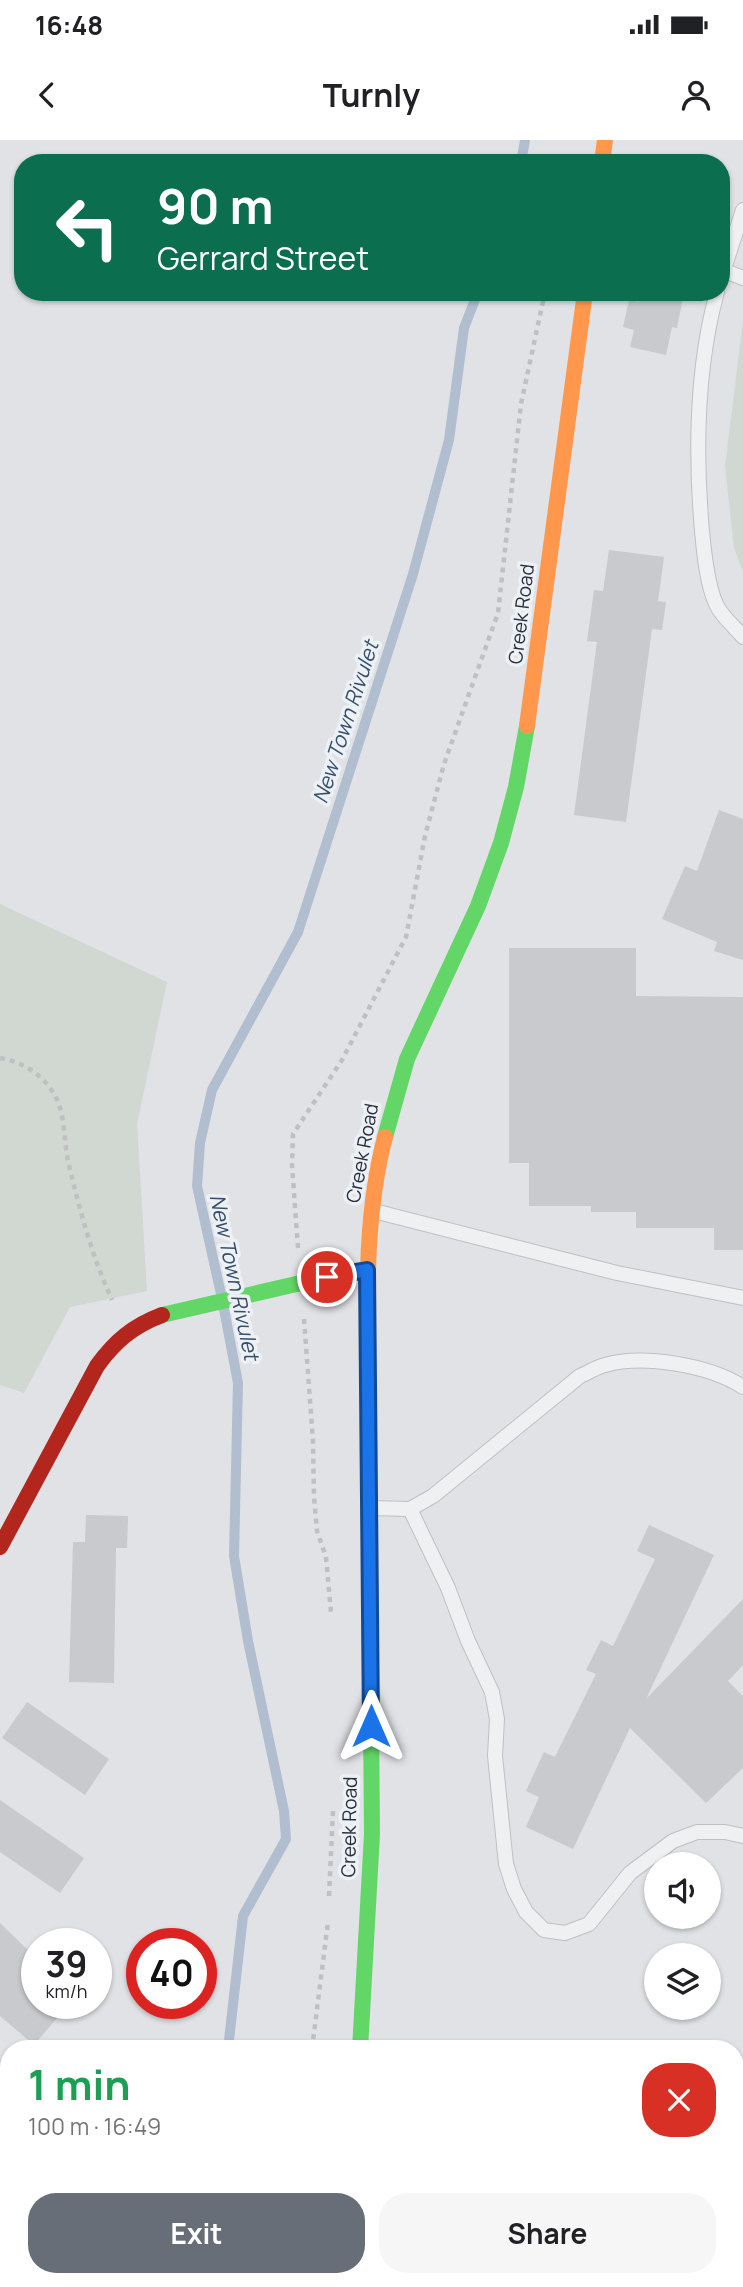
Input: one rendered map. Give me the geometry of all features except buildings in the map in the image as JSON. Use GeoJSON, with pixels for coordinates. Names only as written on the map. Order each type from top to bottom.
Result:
{"type":"FeatureCollection","features":[{"type":"Feature","properties":{"kind":"street","name":"Creek Road"},"geometry":{"type":"LineString","coordinates":[[361,2040],[372,1834],[367,1270],[372,1211],[387,1123],[407,1059],[478,906],[516,787],[528,721],[583,301]]}},
{"type":"Feature","properties":{"kind":"street"},"geometry":{"type":"LineString","coordinates":[[0,1547],[86,1384],[112,1346],[126,1333],[143,1322],[162,1315],[352,1271],[367,1270]]}},
{"type":"Feature","properties":{"kind":"lane"},"geometry":{"type":"LineString","coordinates":[[730,250],[743,210]]}},
{"type":"Feature","properties":{"kind":"lane"},"geometry":{"type":"LineString","coordinates":[[715,301],[703,363],[697,451],[700,504],[705,556],[716,605],[743,637]]}},
{"type":"Feature","properties":{"kind":"lane"},"geometry":{"type":"LineString","coordinates":[[372,1211],[617,1273],[743,1298]]}},
{"type":"Feature","properties":{"kind":"lane"},"geometry":{"type":"LineString","coordinates":[[370,1508],[411,1509],[433,1496],[580,1376],[604,1365],[635,1360],[670,1363],[703,1371],[743,1387]]}},
{"type":"Feature","properties":{"kind":"lane"},"geometry":{"type":"LineString","coordinates":[[411,1509],[492,1692],[496,1719],[495,1756],[506,1864],[514,1889],[526,1912],[544,1930],[565,1933],[589,1924],[630,1873],[673,1841],[696,1832],[725,1832],[743,1836]]}},
{"type":"Feature","properties":{"kind":"path"},"geometry":{"type":"LineString","coordinates":[[521,404],[543,301]]}},
{"type":"Feature","properties":{"kind":"path"},"geometry":{"type":"LineString","coordinates":[[0,1058],[26,1065],[45,1081],[58,1103],[68,1159],[96,1266],[126,1333]]}},
{"type":"Feature","properties":{"kind":"shaded area"},"geometry":{"type":"Polygon","coordinates":[[[743,320],[743,572],[734,548],[725,466],[743,320]]]}},
{"type":"Feature","properties":{"kind":"shaded area"},"geometry":{"type":"Polygon","coordinates":[[[0,904],[167,982],[137,1124],[147,1291],[70,1307],[24,1393],[0,1385],[0,904]]]}},
{"type":"Feature","properties":{"kind":"waterway","name":"New Town Rivulet"},"geometry":{"type":"LineString","coordinates":[[523,154],[525,140]]}},
{"type":"Feature","properties":{"kind":"waterway","name":"New Town Rivulet"},"geometry":{"type":"LineString","coordinates":[[221,1294],[197,1186],[200,1143],[212,1090],[298,932],[413,574],[449,440],[464,328],[474,301]]}},
{"type":"Feature","properties":{"kind":"waterway","name":"New Town Rivulet"},"geometry":{"type":"LineString","coordinates":[[224,1309],[238,1383],[234,1556],[248,1641],[284,1811],[286,1839],[243,1916],[229,2040]]}},
{"type":"Feature","properties":{"kind":"traffic: fast"},"geometry":{"type":"LineString","coordinates":[[385,1137],[407,1059],[478,906],[501,843],[516,787],[527,726]]}},
{"type":"Feature","properties":{"kind":"traffic: fast"},"geometry":{"type":"LineString","coordinates":[[162,1315],[367,1270]]}},
{"type":"Feature","properties":{"kind":"traffic: fast"},"geometry":{"type":"LineString","coordinates":[[361,2040],[372,1834],[370,1592]]}},
{"type":"Feature","properties":{"kind":"traffic: slow"},"geometry":{"type":"LineString","coordinates":[[603,154],[605,140]]}},
{"type":"Feature","properties":{"kind":"traffic: slow"},"geometry":{"type":"LineString","coordinates":[[527,726],[584,301]]}},
{"type":"Feature","properties":{"kind":"traffic: slow"},"geometry":{"type":"LineString","coordinates":[[370,1592],[367,1312],[371,1224],[378,1166],[385,1137]]}},
{"type":"Feature","properties":{"kind":"traffic: jam"},"geometry":{"type":"LineString","coordinates":[[0,1547],[97,1366],[125,1335],[162,1315]]}},
{"type":"Feature","properties":{"kind":"route"},"geometry":{"type":"LineString","coordinates":[[327,1277],[367,1270],[371,1726]]}}]}
